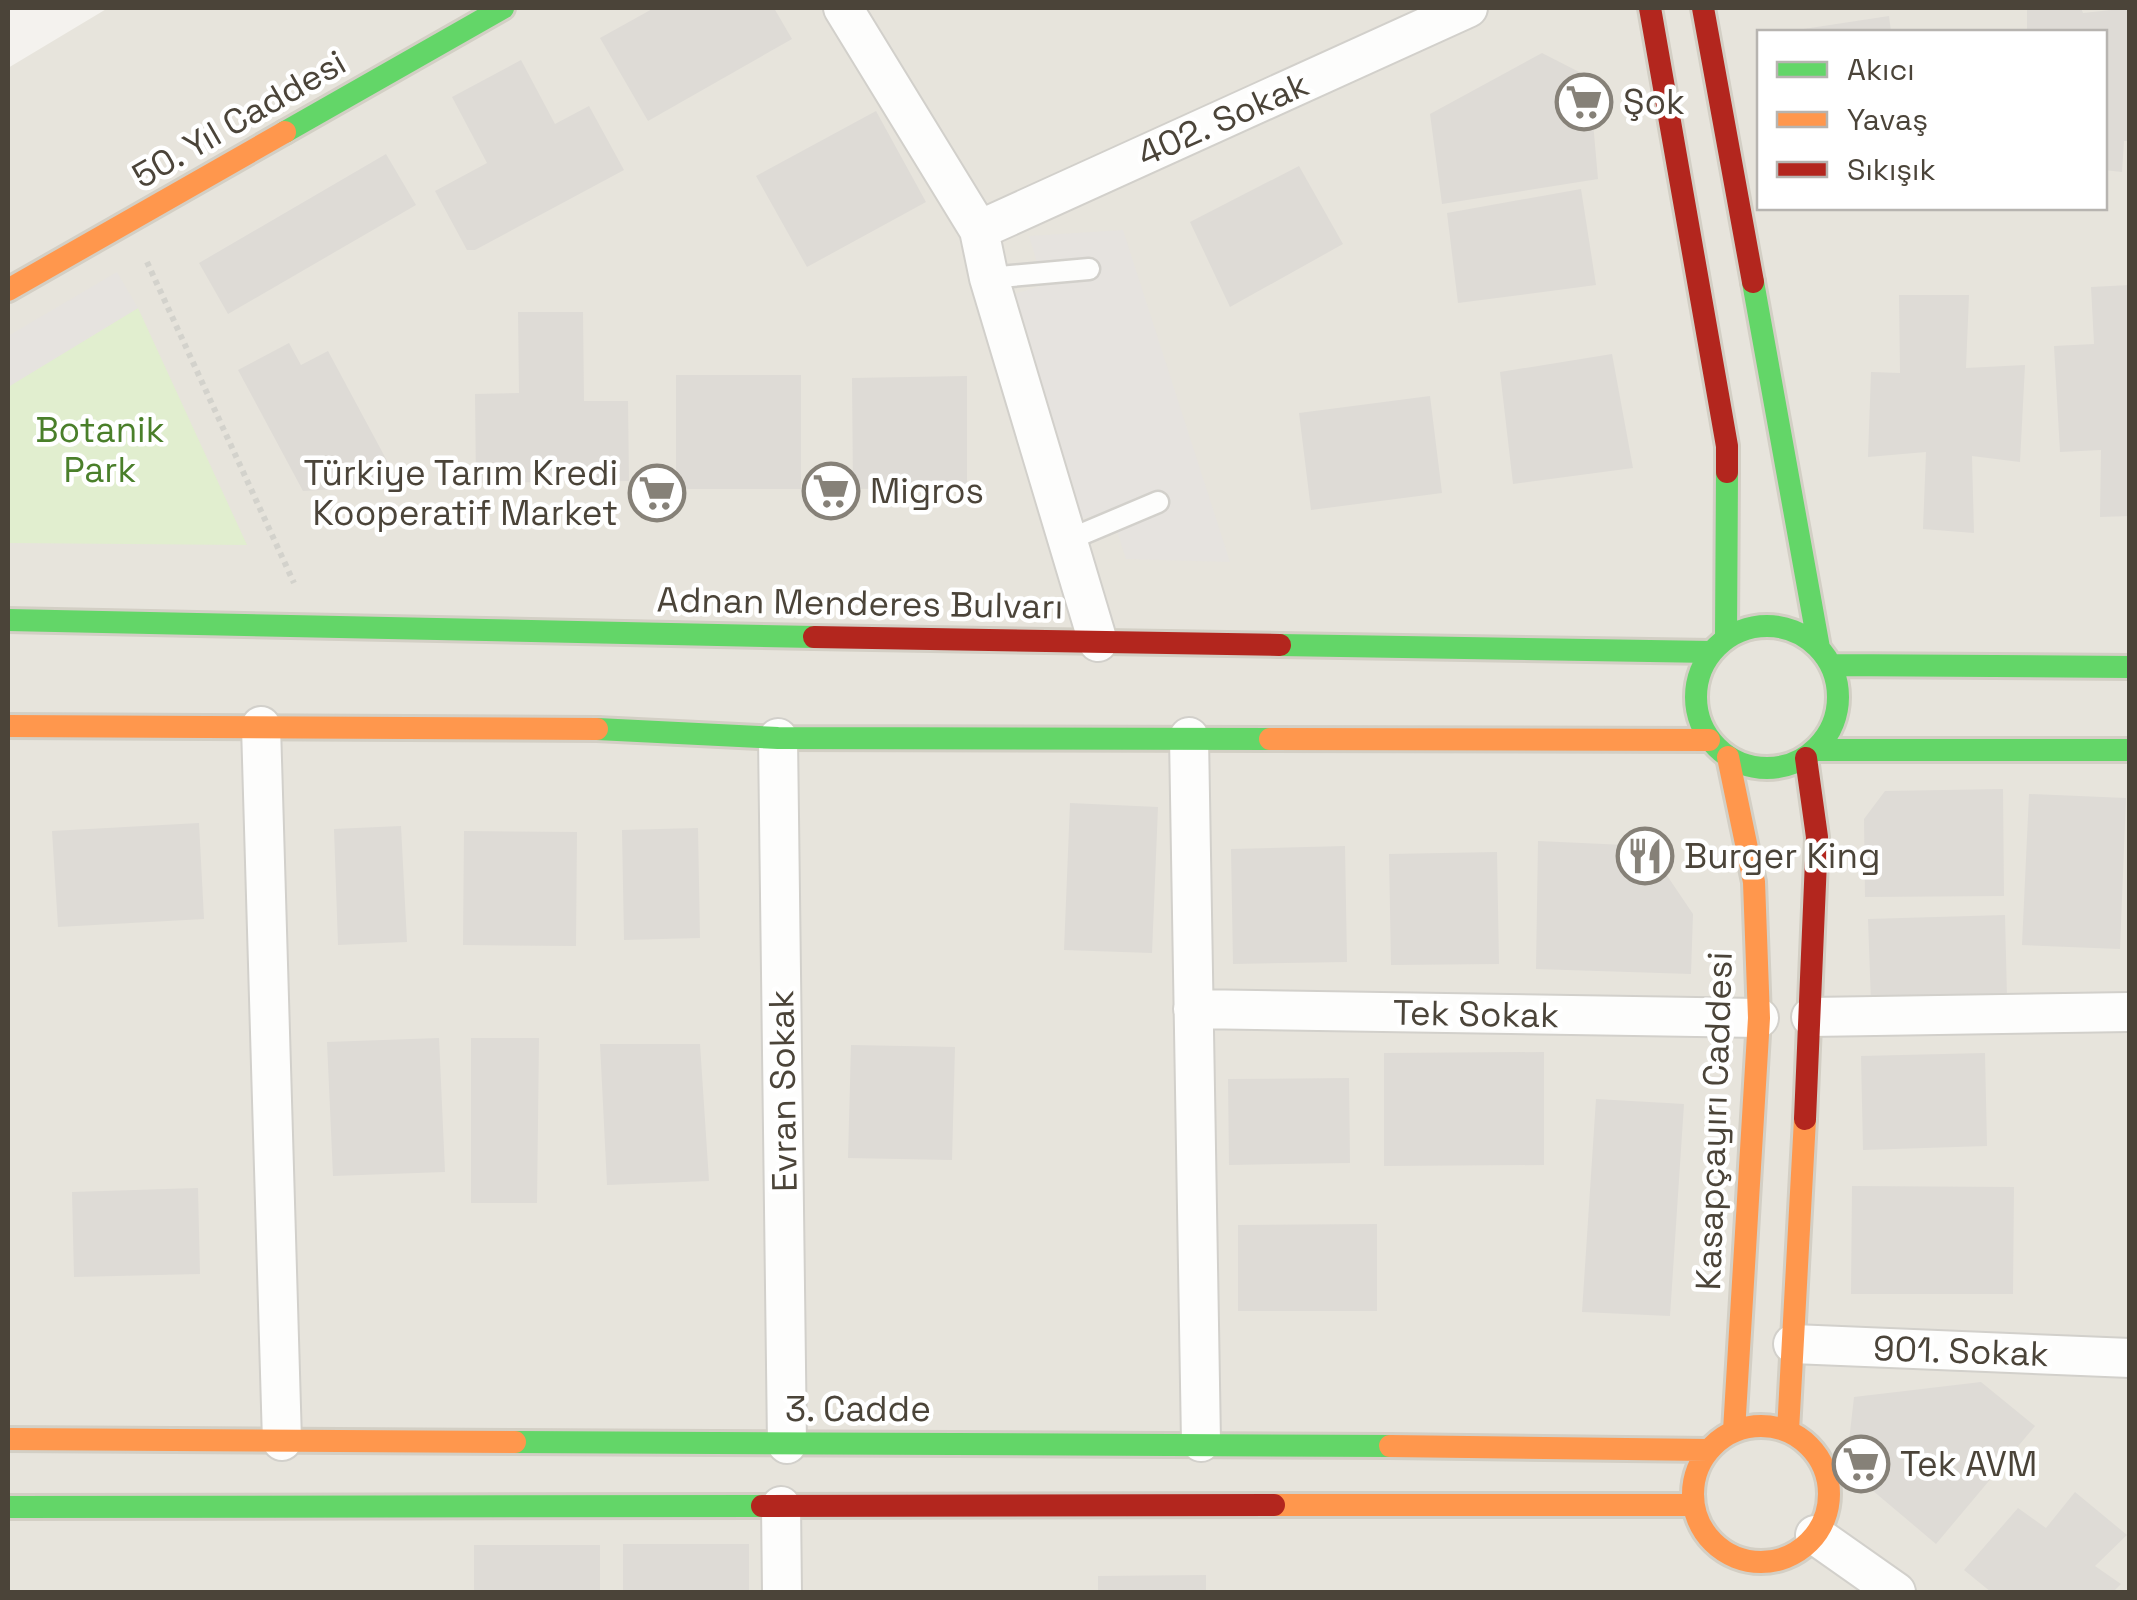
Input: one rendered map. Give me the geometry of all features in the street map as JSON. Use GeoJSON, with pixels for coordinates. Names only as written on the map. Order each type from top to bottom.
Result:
{"type":"FeatureCollection","features":[{"type":"Feature","properties":{"kind":"main road","name":"50. Yıl Caddesi"},"geometry":{"type":"LineString","coordinates":[[8,290],[504,8]]}},
{"type":"Feature","properties":{"kind":"main road"},"geometry":{"type":"LineString","coordinates":[[1650,8],[1727,446],[1719,645]]}},
{"type":"Feature","properties":{"kind":"main road"},"geometry":{"type":"LineString","coordinates":[[1703,8],[1825,656],[1838,686],[1838,709],[1831,731],[1811,754],[1788,766],[1747,766],[1728,757],[1710,740],[1698,719],[1696,695],[1700,672],[1719,645],[1764,626],[1803,635],[1825,656],[2130,667]]}},
{"type":"Feature","properties":{"kind":"main road","name":"Adnan Menderes Bulvarı"},"geometry":{"type":"LineString","coordinates":[[8,620],[316,630],[1098,642],[1719,645]]}},
{"type":"Feature","properties":{"kind":"main road"},"geometry":{"type":"LineString","coordinates":[[8,726],[579,728],[778,738],[1710,740]]}},
{"type":"Feature","properties":{"kind":"main road"},"geometry":{"type":"LineString","coordinates":[[1811,754],[2130,750]]}},
{"type":"Feature","properties":{"kind":"main road"},"geometry":{"type":"LineString","coordinates":[[1788,1430],[1810,1016],[1816,837],[1811,754]]}},
{"type":"Feature","properties":{"kind":"main road","name":"Kasapçayırı Caddesi"},"geometry":{"type":"LineString","coordinates":[[1728,757],[1754,882],[1759,1018],[1734,1431]]}},
{"type":"Feature","properties":{"kind":"main road"},"geometry":{"type":"LineString","coordinates":[[1751,1426],[1788,1430],[1819,1457],[1827,1476],[1826,1516],[1798,1555],[1734,1566],[1700,1526],[1692,1486],[1698,1467],[1708,1450],[1734,1431],[1751,1426]]}},
{"type":"Feature","properties":{"kind":"main road","name":"3. Cadde"},"geometry":{"type":"LineString","coordinates":[[8,1440],[1201,1442],[1708,1450]]}},
{"type":"Feature","properties":{"kind":"main road"},"geometry":{"type":"LineString","coordinates":[[8,1507],[1693,1505]]}},
{"type":"Feature","properties":{"kind":"street"},"geometry":{"type":"LineString","coordinates":[[844,8],[979,230],[989,278],[1098,642]]}},
{"type":"Feature","properties":{"kind":"street","name":"402. Sokak"},"geometry":{"type":"LineString","coordinates":[[979,230],[1468,8]]}},
{"type":"Feature","properties":{"kind":"street"},"geometry":{"type":"LineString","coordinates":[[261,726],[282,1441]]}},
{"type":"Feature","properties":{"kind":"street"},"geometry":{"type":"LineString","coordinates":[[1189,737],[1201,1442]]}},
{"type":"Feature","properties":{"kind":"street","name":"Evran Sokak"},"geometry":{"type":"LineString","coordinates":[[778,738],[787,1444]]}},
{"type":"Feature","properties":{"kind":"street","name":"Tek Sokak"},"geometry":{"type":"LineString","coordinates":[[1193,1009],[1759,1018]]}},
{"type":"Feature","properties":{"kind":"street"},"geometry":{"type":"LineString","coordinates":[[1810,1016],[2130,1012]]}},
{"type":"Feature","properties":{"kind":"street","name":"901. Sokak"},"geometry":{"type":"LineString","coordinates":[[1793,1344],[2130,1358]]}},
{"type":"Feature","properties":{"kind":"street"},"geometry":{"type":"LineString","coordinates":[[781,1506],[782,1592]]}},
{"type":"Feature","properties":{"kind":"street"},"geometry":{"type":"LineString","coordinates":[[1798,1555],[1896,1592]]}},
{"type":"Feature","properties":{"kind":"lane"},"geometry":{"type":"LineString","coordinates":[[989,278],[1090,269]]}},
{"type":"Feature","properties":{"kind":"lane"},"geometry":{"type":"LineString","coordinates":[[1068,540],[1158,502]]}},
{"type":"Feature","properties":{"kind":"path"},"geometry":{"type":"LineString","coordinates":[[129,222],[316,630]]}},
{"type":"Feature","properties":{"kind":"shaded area"},"geometry":{"type":"Polygon","coordinates":[[[108,8],[2129,8],[2129,1592],[8,1592],[8,68],[108,8]]]}},
{"type":"Feature","properties":{"kind":"shaded area"},"geometry":{"type":"Polygon","coordinates":[[[1123,230],[1230,562],[1126,559],[1111,512],[1063,523],[995,300],[1044,285],[1029,236],[1123,230]]]}},
{"type":"Feature","properties":{"kind":"shaded area"},"geometry":{"type":"Polygon","coordinates":[[[117,272],[138,308],[8,387],[8,336],[117,272]]]}},
{"type":"Feature","properties":{"kind":"green space","name":"Botanik Park"},"geometry":{"type":"Polygon","coordinates":[[[138,308],[247,545],[8,543],[8,387],[138,308]]]}},
{"type":"Feature","properties":{"kind":"building"},"geometry":{"type":"Polygon","coordinates":[[[654,8],[774,8],[792,39],[648,121],[600,38],[654,8]]]}},
{"type":"Feature","properties":{"kind":"building"},"geometry":{"type":"Polygon","coordinates":[[[2027,8],[2081,8],[2083,13],[2130,8],[2130,141],[2124,141],[2122,172],[2107,170],[2107,30],[2027,30],[2027,8]]]}},
{"type":"Feature","properties":{"kind":"building"},"geometry":{"type":"Polygon","coordinates":[[[1889,16],[1891,30],[1797,30],[1889,16]]]}},
{"type":"Feature","properties":{"kind":"building"},"geometry":{"type":"Polygon","coordinates":[[[1542,53],[1589,77],[1598,179],[1442,204],[1430,114],[1542,53]]]}},
{"type":"Feature","properties":{"kind":"building"},"geometry":{"type":"Polygon","coordinates":[[[521,60],[555,124],[589,106],[624,170],[475,250],[467,250],[435,191],[487,163],[452,97],[521,60]]]}},
{"type":"Feature","properties":{"kind":"building"},"geometry":{"type":"Polygon","coordinates":[[[876,111],[926,202],[807,267],[756,176],[876,111]]]}},
{"type":"Feature","properties":{"kind":"building"},"geometry":{"type":"Polygon","coordinates":[[[386,154],[416,205],[228,314],[199,263],[386,154]]]}},
{"type":"Feature","properties":{"kind":"building"},"geometry":{"type":"Polygon","coordinates":[[[1299,166],[1343,244],[1230,307],[1190,222],[1299,166]]]}},
{"type":"Feature","properties":{"kind":"building"},"geometry":{"type":"Polygon","coordinates":[[[1581,189],[1596,285],[1458,303],[1447,213],[1581,189]]]}},
{"type":"Feature","properties":{"kind":"building"},"geometry":{"type":"Polygon","coordinates":[[[2130,285],[2130,516],[2100,517],[2101,450],[2060,452],[2054,346],[2094,344],[2091,287],[2130,285]]]}},
{"type":"Feature","properties":{"kind":"building"},"geometry":{"type":"Polygon","coordinates":[[[1899,295],[1969,295],[1966,368],[2025,365],[2020,462],[1972,456],[1974,533],[1923,529],[1926,452],[1868,457],[1871,372],[1900,373],[1899,295]]]}},
{"type":"Feature","properties":{"kind":"building"},"geometry":{"type":"Polygon","coordinates":[[[518,312],[583,312],[584,401],[628,401],[629,481],[476,483],[475,394],[519,393],[518,312]]]}},
{"type":"Feature","properties":{"kind":"building"},"geometry":{"type":"Polygon","coordinates":[[[289,343],[301,365],[328,351],[400,485],[303,491],[238,370],[289,343]]]}},
{"type":"Feature","properties":{"kind":"building"},"geometry":{"type":"Polygon","coordinates":[[[1612,354],[1633,468],[1513,484],[1500,372],[1612,354]]]}},
{"type":"Feature","properties":{"kind":"building"},"geometry":{"type":"Polygon","coordinates":[[[676,375],[801,375],[801,489],[676,489],[676,375]]]}},
{"type":"Feature","properties":{"kind":"building"},"geometry":{"type":"Polygon","coordinates":[[[967,376],[967,488],[853,489],[852,378],[967,376]]]}},
{"type":"Feature","properties":{"kind":"building"},"geometry":{"type":"Polygon","coordinates":[[[1430,396],[1442,493],[1311,510],[1299,413],[1430,396]]]}},
{"type":"Feature","properties":{"kind":"building"},"geometry":{"type":"Polygon","coordinates":[[[2003,789],[2004,896],[1865,897],[1864,819],[1885,791],[2003,789]]]}},
{"type":"Feature","properties":{"kind":"building"},"geometry":{"type":"Polygon","coordinates":[[[2029,794],[2126,798],[2120,949],[2022,945],[2029,794]]]}},
{"type":"Feature","properties":{"kind":"building"},"geometry":{"type":"Polygon","coordinates":[[[1070,803],[1158,807],[1152,953],[1064,950],[1070,803]]]}},
{"type":"Feature","properties":{"kind":"building"},"geometry":{"type":"Polygon","coordinates":[[[199,823],[204,919],[58,927],[52,831],[199,823]]]}},
{"type":"Feature","properties":{"kind":"building"},"geometry":{"type":"Polygon","coordinates":[[[401,826],[407,942],[338,945],[334,829],[401,826]]]}},
{"type":"Feature","properties":{"kind":"building"},"geometry":{"type":"Polygon","coordinates":[[[698,828],[700,938],[624,940],[622,830],[698,828]]]}},
{"type":"Feature","properties":{"kind":"building"},"geometry":{"type":"Polygon","coordinates":[[[464,831],[577,832],[576,946],[463,945],[464,831]]]}},
{"type":"Feature","properties":{"kind":"building"},"geometry":{"type":"Polygon","coordinates":[[[1538,841],[1647,846],[1693,914],[1691,974],[1536,969],[1538,841]]]}},
{"type":"Feature","properties":{"kind":"building"},"geometry":{"type":"Polygon","coordinates":[[[1345,846],[1347,962],[1233,964],[1231,849],[1345,846]]]}},
{"type":"Feature","properties":{"kind":"building"},"geometry":{"type":"Polygon","coordinates":[[[1497,852],[1499,964],[1391,965],[1389,854],[1497,852]]]}},
{"type":"Feature","properties":{"kind":"building"},"geometry":{"type":"Polygon","coordinates":[[[2005,915],[2007,998],[1871,1003],[1868,919],[2005,915]]]}},
{"type":"Feature","properties":{"kind":"building"},"geometry":{"type":"Polygon","coordinates":[[[439,1038],[445,1172],[333,1176],[327,1042],[439,1038]]]}},
{"type":"Feature","properties":{"kind":"building"},"geometry":{"type":"Polygon","coordinates":[[[471,1038],[539,1038],[537,1203],[471,1203],[471,1038]]]}},
{"type":"Feature","properties":{"kind":"building"},"geometry":{"type":"Polygon","coordinates":[[[600,1044],[700,1044],[709,1181],[607,1185],[600,1044]]]}},
{"type":"Feature","properties":{"kind":"building"},"geometry":{"type":"Polygon","coordinates":[[[851,1045],[955,1047],[952,1160],[848,1158],[851,1045]]]}},
{"type":"Feature","properties":{"kind":"building"},"geometry":{"type":"Polygon","coordinates":[[[1544,1052],[1544,1165],[1384,1166],[1384,1053],[1544,1052]]]}},
{"type":"Feature","properties":{"kind":"building"},"geometry":{"type":"Polygon","coordinates":[[[1985,1053],[1987,1146],[1863,1150],[1861,1056],[1985,1053]]]}},
{"type":"Feature","properties":{"kind":"building"},"geometry":{"type":"Polygon","coordinates":[[[1349,1078],[1350,1163],[1229,1165],[1228,1079],[1349,1078]]]}},
{"type":"Feature","properties":{"kind":"building"},"geometry":{"type":"Polygon","coordinates":[[[1596,1099],[1684,1104],[1670,1316],[1582,1312],[1596,1099]]]}},
{"type":"Feature","properties":{"kind":"building"},"geometry":{"type":"Polygon","coordinates":[[[1852,1186],[2014,1187],[2013,1294],[1851,1294],[1852,1186]]]}},
{"type":"Feature","properties":{"kind":"building"},"geometry":{"type":"Polygon","coordinates":[[[198,1188],[200,1274],[74,1277],[72,1192],[198,1188]]]}},
{"type":"Feature","properties":{"kind":"building"},"geometry":{"type":"Polygon","coordinates":[[[1377,1224],[1377,1311],[1238,1311],[1238,1225],[1377,1224]]]}},
{"type":"Feature","properties":{"kind":"building"},"geometry":{"type":"Polygon","coordinates":[[[1981,1382],[2035,1426],[1936,1544],[1846,1468],[1854,1397],[1981,1382]]]}},
{"type":"Feature","properties":{"kind":"building"},"geometry":{"type":"Polygon","coordinates":[[[2075,1492],[2127,1535],[2095,1566],[2121,1584],[2113,1592],[1991,1592],[1964,1570],[2018,1508],[2046,1528],[2075,1492]]]}},
{"type":"Feature","properties":{"kind":"building"},"geometry":{"type":"Polygon","coordinates":[[[623,1544],[749,1544],[749,1592],[623,1592],[623,1544]]]}},
{"type":"Feature","properties":{"kind":"building"},"geometry":{"type":"Polygon","coordinates":[[[474,1545],[600,1545],[600,1592],[474,1592],[474,1545]]]}},
{"type":"Feature","properties":{"kind":"building"},"geometry":{"type":"Polygon","coordinates":[[[1206,1575],[1206,1592],[1098,1592],[1098,1576],[1206,1575]]]}},
{"type":"Feature","properties":{"kind":"traffic: fast"},"geometry":{"type":"LineString","coordinates":[[285,132],[503,8]]}},
{"type":"Feature","properties":{"kind":"traffic: fast"},"geometry":{"type":"LineString","coordinates":[[1753,282],[1819,648]]}},
{"type":"Feature","properties":{"kind":"traffic: fast"},"geometry":{"type":"LineString","coordinates":[[1726,638],[1727,472]]}},
{"type":"Feature","properties":{"kind":"traffic: fast"},"geometry":{"type":"LineString","coordinates":[[8,620],[814,637]]}},
{"type":"Feature","properties":{"kind":"traffic: fast"},"geometry":{"type":"LineString","coordinates":[[1767,626],[1794,631],[1817,647],[1833,670],[1838,697],[1833,724],[1817,747],[1794,763],[1767,768],[1740,763],[1717,747],[1701,724],[1696,697],[1701,670],[1717,647],[1740,631],[1767,626]]}},
{"type":"Feature","properties":{"kind":"traffic: fast"},"geometry":{"type":"LineString","coordinates":[[1280,645],[1712,652]]}},
{"type":"Feature","properties":{"kind":"traffic: fast"},"geometry":{"type":"LineString","coordinates":[[1831,665],[2130,667]]}},
{"type":"Feature","properties":{"kind":"traffic: fast"},"geometry":{"type":"LineString","coordinates":[[597,729],[778,738],[1270,739]]}},
{"type":"Feature","properties":{"kind":"traffic: fast"},"geometry":{"type":"LineString","coordinates":[[1816,750],[2130,750]]}},
{"type":"Feature","properties":{"kind":"traffic: fast"},"geometry":{"type":"LineString","coordinates":[[515,1442],[1390,1446]]}},
{"type":"Feature","properties":{"kind":"traffic: fast"},"geometry":{"type":"LineString","coordinates":[[8,1507],[762,1506]]}},
{"type":"Feature","properties":{"kind":"traffic: slow"},"geometry":{"type":"LineString","coordinates":[[8,290],[285,132]]}},
{"type":"Feature","properties":{"kind":"traffic: slow"},"geometry":{"type":"LineString","coordinates":[[8,726],[597,729]]}},
{"type":"Feature","properties":{"kind":"traffic: slow"},"geometry":{"type":"LineString","coordinates":[[1270,739],[1709,740]]}},
{"type":"Feature","properties":{"kind":"traffic: slow"},"geometry":{"type":"LineString","coordinates":[[1728,757],[1754,882],[1759,1018],[1734,1431]]}},
{"type":"Feature","properties":{"kind":"traffic: slow"},"geometry":{"type":"LineString","coordinates":[[1788,1431],[1805,1119]]}},
{"type":"Feature","properties":{"kind":"traffic: slow"},"geometry":{"type":"LineString","coordinates":[[1761,1426],[1787,1431],[1809,1446],[1824,1468],[1829,1494],[1824,1520],[1809,1542],[1787,1557],[1761,1562],[1735,1557],[1713,1542],[1698,1520],[1693,1494],[1698,1468],[1713,1446],[1735,1431],[1761,1426]]}},
{"type":"Feature","properties":{"kind":"traffic: slow"},"geometry":{"type":"LineString","coordinates":[[8,1439],[515,1442]]}},
{"type":"Feature","properties":{"kind":"traffic: slow"},"geometry":{"type":"LineString","coordinates":[[1390,1446],[1708,1450]]}},
{"type":"Feature","properties":{"kind":"traffic: slow"},"geometry":{"type":"LineString","coordinates":[[1274,1505],[1693,1505]]}},
{"type":"Feature","properties":{"kind":"traffic: jam"},"geometry":{"type":"LineString","coordinates":[[1650,8],[1727,446],[1727,472]]}},
{"type":"Feature","properties":{"kind":"traffic: jam"},"geometry":{"type":"LineString","coordinates":[[1703,8],[1753,282]]}},
{"type":"Feature","properties":{"kind":"traffic: jam"},"geometry":{"type":"LineString","coordinates":[[814,637],[1280,645]]}},
{"type":"Feature","properties":{"kind":"traffic: jam"},"geometry":{"type":"LineString","coordinates":[[1805,1119],[1817,837],[1806,758]]}},
{"type":"Feature","properties":{"kind":"traffic: jam"},"geometry":{"type":"LineString","coordinates":[[762,1506],[1274,1505]]}},
{"type":"Feature","properties":{"kind":"place","name":"Şok"},"geometry":{"type":"Point","coordinates":[1584,102]}},
{"type":"Feature","properties":{"kind":"place","name":"Migros"},"geometry":{"type":"Point","coordinates":[831,491]}},
{"type":"Feature","properties":{"kind":"place","name":"Türkiye Tarım Kredi Kooperatif Market"},"geometry":{"type":"Point","coordinates":[657,493]}},
{"type":"Feature","properties":{"kind":"place","name":"Burger King"},"geometry":{"type":"Point","coordinates":[1645,856]}},
{"type":"Feature","properties":{"kind":"place","name":"Tek AVM"},"geometry":{"type":"Point","coordinates":[1861,1464]}}]}
